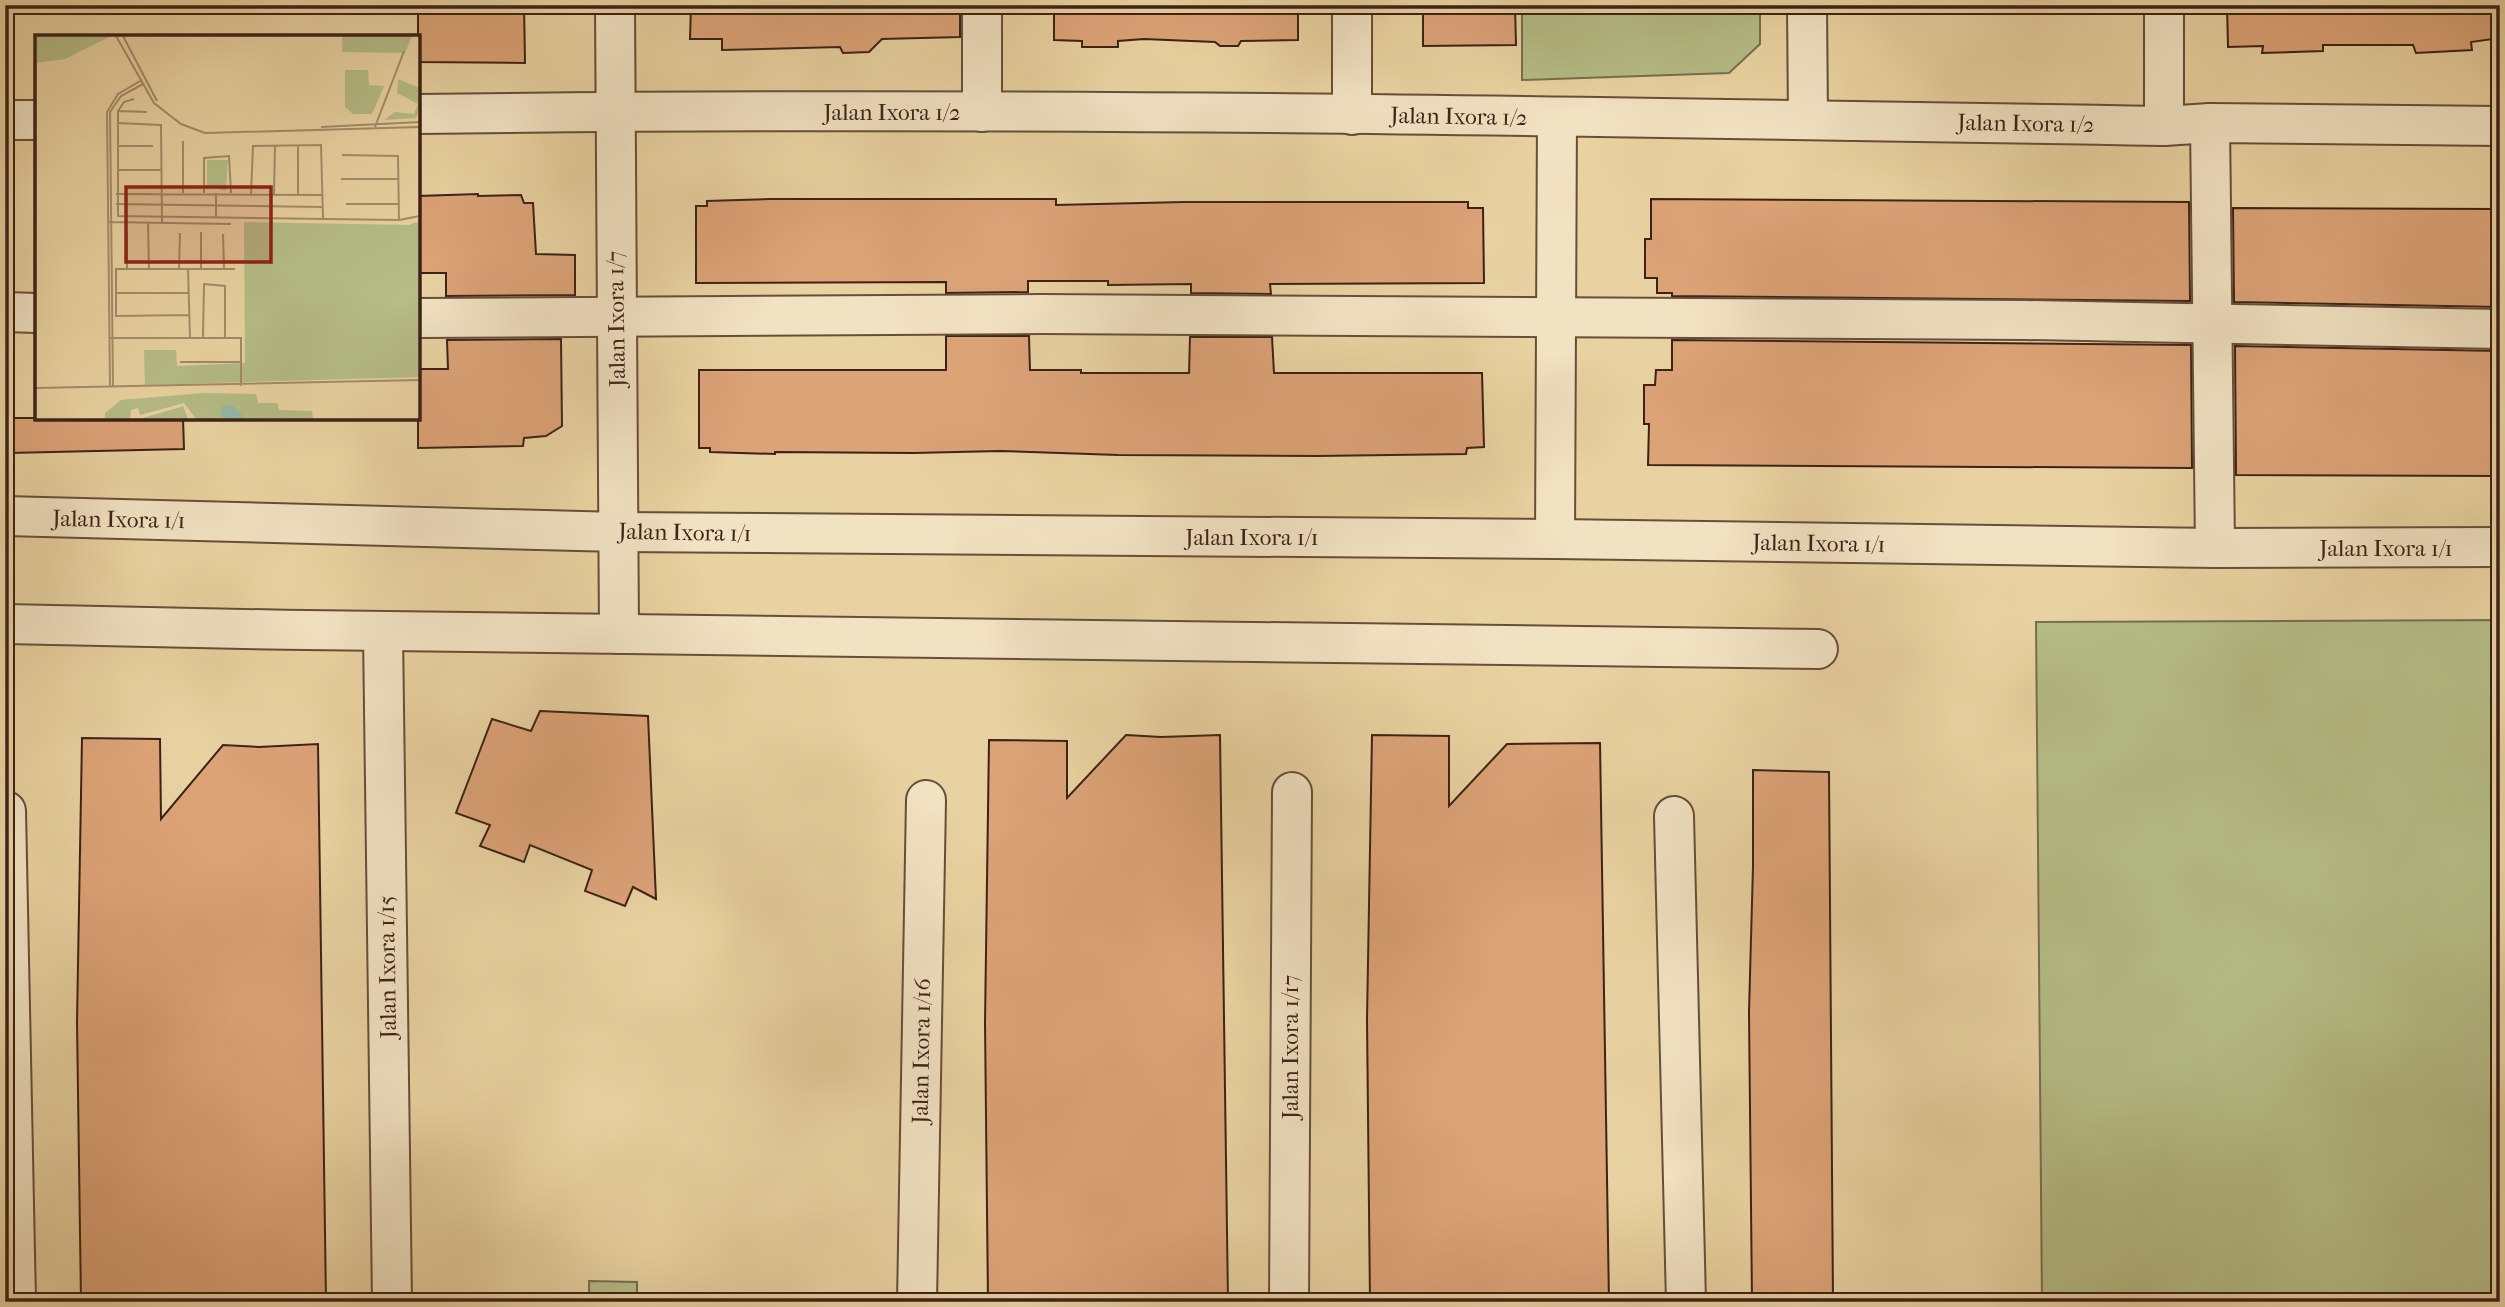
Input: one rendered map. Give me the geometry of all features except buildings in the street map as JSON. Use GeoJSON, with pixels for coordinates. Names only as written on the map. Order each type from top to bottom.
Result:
{"type":"FeatureCollection","features":[{"type":"Feature","properties":{"kind":"street","name":"Jalan Ixora 1/7"},"geometry":{"type":"LineString","coordinates":[[615,5],[619,634]]}},
{"type":"Feature","properties":{"kind":"street"},"geometry":{"type":"LineString","coordinates":[[982,5],[982,112]]}},
{"type":"Feature","properties":{"kind":"street"},"geometry":{"type":"LineString","coordinates":[[1352,5],[1352,115]]}},
{"type":"Feature","properties":{"kind":"street"},"geometry":{"type":"LineString","coordinates":[[1807,5],[1808,120]]}},
{"type":"Feature","properties":{"kind":"street"},"geometry":{"type":"LineString","coordinates":[[2164,5],[2164,126]]}},
{"type":"Feature","properties":{"kind":"street","name":"Jalan Ixora 1/2"},"geometry":{"type":"LineString","coordinates":[[420,114],[982,112],[2164,126],[2210,123],[2500,126]]}},
{"type":"Feature","properties":{"kind":"street"},"geometry":{"type":"LineString","coordinates":[[1555,539],[1557,117]]}},
{"type":"Feature","properties":{"kind":"street"},"geometry":{"type":"LineString","coordinates":[[5,120],[35,120]]}},
{"type":"Feature","properties":{"kind":"street"},"geometry":{"type":"LineString","coordinates":[[2210,123],[2215,548]]}},
{"type":"Feature","properties":{"kind":"street"},"geometry":{"type":"LineString","coordinates":[[5,313],[35,313]]}},
{"type":"Feature","properties":{"kind":"street"},"geometry":{"type":"LineString","coordinates":[[420,318],[1042,314],[2212,323],[2500,329]]}},
{"type":"Feature","properties":{"kind":"street","name":"Jalan Ixora 1/1"},"geometry":{"type":"LineString","coordinates":[[5,516],[618,532],[1555,539],[2215,548],[2500,547]]}},
{"type":"Feature","properties":{"kind":"street"},"geometry":{"type":"LineString","coordinates":[[5,624],[383,633],[1818,649]]}},
{"type":"Feature","properties":{"kind":"street","name":"Jalan Ixora 1/15"},"geometry":{"type":"LineString","coordinates":[[383,633],[392,1302]]}},
{"type":"Feature","properties":{"kind":"street","name":"Jalan Ixora 1/17"},"geometry":{"type":"LineString","coordinates":[[1289,1302],[1292,792]]}},
{"type":"Feature","properties":{"kind":"street","name":"Jalan Ixora 1/16"},"geometry":{"type":"LineString","coordinates":[[917,1302],[926,800]]}},
{"type":"Feature","properties":{"kind":"street"},"geometry":{"type":"LineString","coordinates":[[6,811],[16,1302]]}},
{"type":"Feature","properties":{"kind":"street"},"geometry":{"type":"LineString","coordinates":[[1674,816],[1686,1302]]}},
{"type":"Feature","properties":{"kind":"green space"},"geometry":{"type":"Polygon","coordinates":[[[1522,5],[1760,5],[1760,44],[1729,73],[1522,80],[1522,5]]]}},
{"type":"Feature","properties":{"kind":"green space"},"geometry":{"type":"Polygon","coordinates":[[[2500,620],[2500,1302],[2042,1302],[2036,622],[2500,620]]]}},
{"type":"Feature","properties":{"kind":"green space"},"geometry":{"type":"Polygon","coordinates":[[[589,1281],[637,1282],[637,1302],[589,1302],[589,1281]]]}}]}
